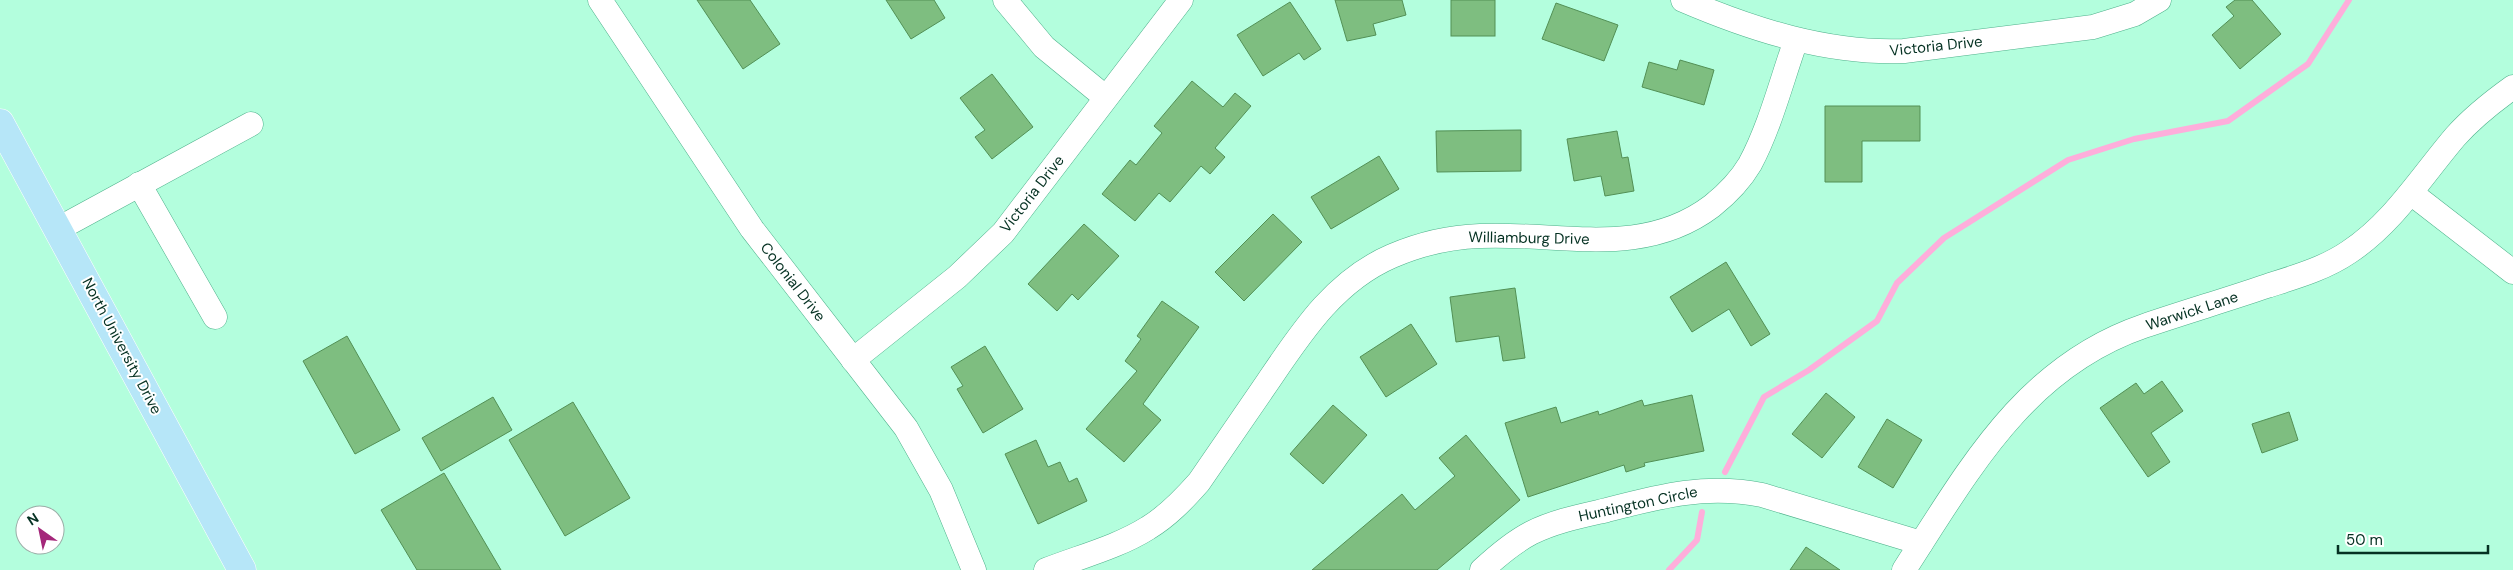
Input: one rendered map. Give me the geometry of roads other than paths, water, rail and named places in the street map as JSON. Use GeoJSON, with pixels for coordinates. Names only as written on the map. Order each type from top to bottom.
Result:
{"type":"FeatureCollection","features":[{"type":"Feature","properties":{"kind":"main road","name":"North University Drive"},"geometry":{"type":"LineString","coordinates":[[0,123],[242,570]]}},
{"type":"Feature","properties":{"kind":"street","name":"Colonial Drive"},"geometry":{"type":"LineString","coordinates":[[600,0],[732,200],[901,421],[923,455],[941,490],[974,570]]}},
{"type":"Feature","properties":{"kind":"street"},"geometry":{"type":"LineString","coordinates":[[1005,0],[1044,47],[1105,98]]}},
{"type":"Feature","properties":{"kind":"street","name":"Victoria Drive"},"geometry":{"type":"LineString","coordinates":[[853,360],[980,256],[1028,202],[1181,0]]}},
{"type":"Feature","properties":{"kind":"street","name":"Victoria Drive"},"geometry":{"type":"LineString","coordinates":[[1683,0],[1796,40],[1852,49],[1904,51],[2093,27],[2134,14],[2159,0]]}},
{"type":"Feature","properties":{"kind":"street","name":"Williamburg Drive"},"geometry":{"type":"LineString","coordinates":[[1046,570],[1129,538],[1148,528],[1182,502],[1199,482],[1304,328],[1340,287],[1392,256],[1453,238],[1482,236],[1608,240],[1642,238],[1665,232],[1702,213],[1738,183],[1751,163],[1796,40]]}},
{"type":"Feature","properties":{"kind":"street","name":"Warwick Lane"},"geometry":{"type":"LineString","coordinates":[[1904,570],[1980,452],[2046,380],[2070,362],[2110,340],[2144,326],[2322,267],[2366,240],[2411,193],[2473,119],[2513,87]]}},
{"type":"Feature","properties":{"kind":"street"},"geometry":{"type":"LineString","coordinates":[[58,229],[251,124]]}},
{"type":"Feature","properties":{"kind":"street"},"geometry":{"type":"LineString","coordinates":[[140,184],[216,317]]}},
{"type":"Feature","properties":{"kind":"street"},"geometry":{"type":"LineString","coordinates":[[2411,193],[2513,272]]}},
{"type":"Feature","properties":{"kind":"street","name":"Huntington Circle"},"geometry":{"type":"LineString","coordinates":[[1482,570],[1513,544],[1547,526],[1660,497],[1692,491],[1738,490],[1762,495],[1921,543]]}},
{"type":"Feature","properties":{"kind":"waterway"},"geometry":{"type":"LineString","coordinates":[[1725,472],[1764,397],[1809,370],[1877,321],[1897,283],[1944,238],[2068,160],[2134,139],[2228,121],[2308,64],[2349,0]]}},
{"type":"Feature","properties":{"kind":"waterway"},"geometry":{"type":"LineString","coordinates":[[1669,570],[1697,540],[1702,512]]}}]}
